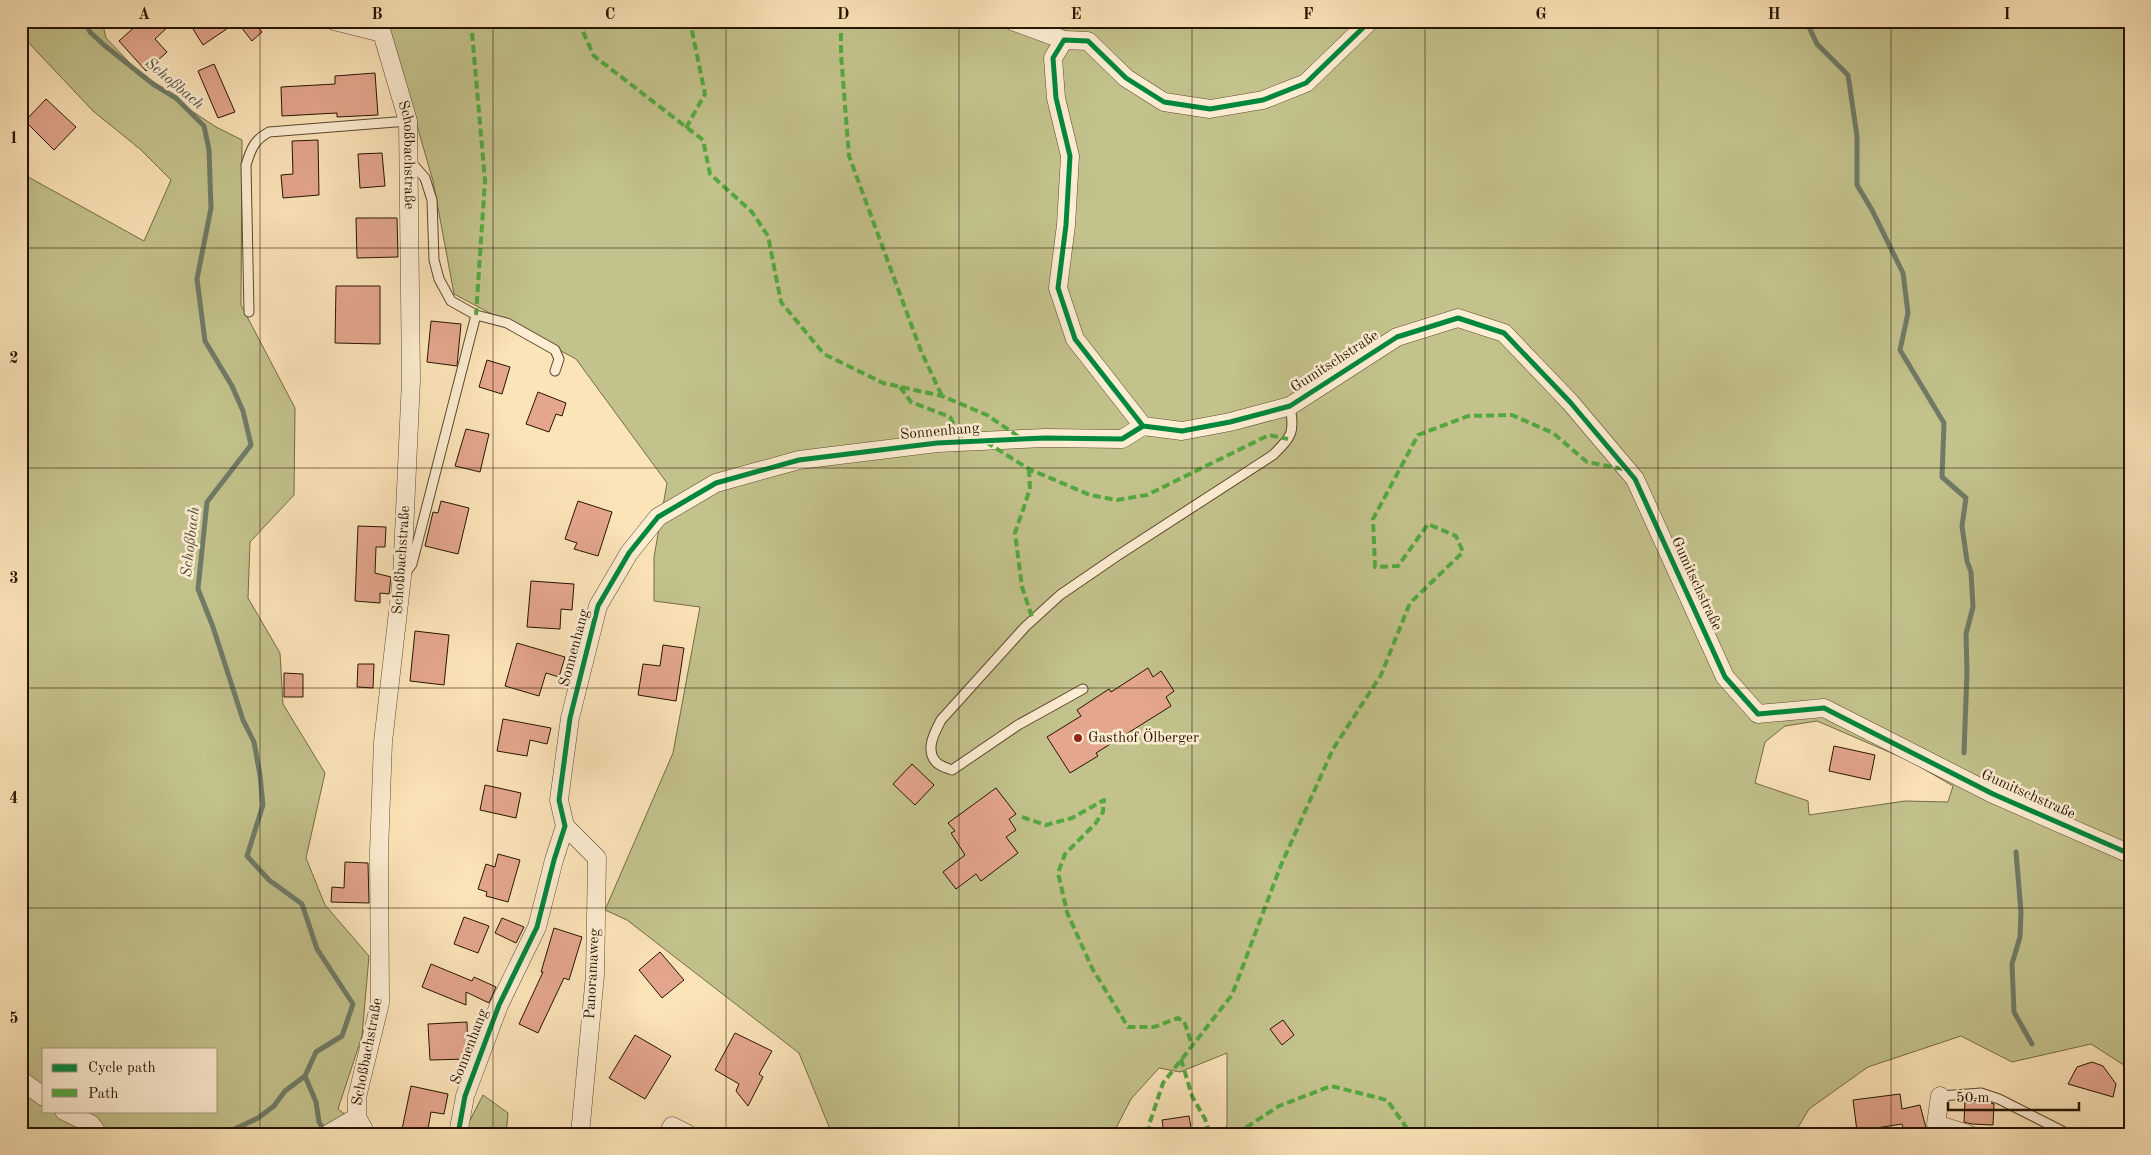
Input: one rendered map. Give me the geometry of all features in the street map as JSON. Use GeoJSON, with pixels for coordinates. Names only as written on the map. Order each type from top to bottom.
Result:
{"type":"FeatureCollection","features":[{"type":"Feature","properties":{"kind":"street","name":"Schoßbachstraße"},"geometry":{"type":"LineString","coordinates":[[334,21],[380,27],[408,122],[411,380],[402,577],[383,742],[379,852],[380,1003],[357,1098],[357,1117],[366,1134]]}},
{"type":"Feature","properties":{"kind":"street"},"geometry":{"type":"LineString","coordinates":[[1012,21],[1064,40],[1088,41],[1126,78],[1164,102],[1210,109],[1263,100],[1306,83],[1370,21]]}},
{"type":"Feature","properties":{"kind":"street"},"geometry":{"type":"LineString","coordinates":[[1064,40],[1053,58],[1056,98],[1070,156],[1066,225],[1058,288],[1075,339],[1143,426]]}},
{"type":"Feature","properties":{"kind":"street","name":"Gumitschstraße"},"geometry":{"type":"LineString","coordinates":[[1143,426],[1182,431],[1230,422],[1290,406],[1397,337],[1458,318],[1504,333],[1570,402],[1636,479],[1725,677],[1758,714],[1824,708],[1993,794],[2130,854]]}},
{"type":"Feature","properties":{"kind":"street","name":"Sonnenhang"},"geometry":{"type":"LineString","coordinates":[[458,1134],[465,1096],[499,1005],[537,927],[554,860],[566,826],[559,800],[570,718],[598,606],[629,553],[658,517],[716,483],[799,460],[937,444],[1045,438],[1122,439],[1143,426]]}},
{"type":"Feature","properties":{"kind":"street","name":"Panoramaweg"},"geometry":{"type":"LineString","coordinates":[[566,826],[597,858],[594,975],[580,1134]]}},
{"type":"Feature","properties":{"kind":"street"},"geometry":{"type":"LineString","coordinates":[[21,1080],[42,1096]]}},
{"type":"Feature","properties":{"kind":"street"},"geometry":{"type":"LineString","coordinates":[[1940,1096],[1936,1124],[1968,1134]]}},
{"type":"Feature","properties":{"kind":"street"},"geometry":{"type":"LineString","coordinates":[[66,1112],[91,1124],[98,1134]]}},
{"type":"Feature","properties":{"kind":"street"},"geometry":{"type":"LineString","coordinates":[[333,1131],[357,1117]]}},
{"type":"Feature","properties":{"kind":"street"},"geometry":{"type":"LineString","coordinates":[[668,1134],[672,1126],[688,1134]]}},
{"type":"Feature","properties":{"kind":"lane"},"geometry":{"type":"LineString","coordinates":[[250,312],[246,164],[251,146],[269,132],[408,122]]}},
{"type":"Feature","properties":{"kind":"lane"},"geometry":{"type":"LineString","coordinates":[[409,159],[425,178],[432,200],[434,260],[439,279],[451,301],[476,315],[507,323],[555,350],[560,358],[555,371]]}},
{"type":"Feature","properties":{"kind":"lane"},"geometry":{"type":"LineString","coordinates":[[402,577],[412,564],[476,315]]}},
{"type":"Feature","properties":{"kind":"lane"},"geometry":{"type":"LineString","coordinates":[[1083,689],[1018,725],[952,770],[937,763],[931,752],[933,736],[941,720],[1025,627],[1060,595],[1273,455],[1288,440],[1293,425],[1290,406]]}},
{"type":"Feature","properties":{"kind":"lane"},"geometry":{"type":"LineString","coordinates":[[1940,1096],[1981,1093],[1999,1099],[2068,1134]]}},
{"type":"Feature","properties":{"kind":"shaded area"},"geometry":{"type":"Polygon","coordinates":[[[22,21],[102,21],[106,38],[148,82],[216,127],[242,140],[241,305],[295,408],[294,495],[250,542],[248,598],[280,653],[283,704],[325,773],[306,858],[325,905],[369,956],[362,1036],[338,1109],[370,1134],[21,1134],[21,173],[144,241],[171,180],[140,149],[93,111],[26,40],[22,21]]]}},
{"type":"Feature","properties":{"kind":"shaded area"},"geometry":{"type":"Polygon","coordinates":[[[387,21],[2130,21],[2130,1069],[2091,1044],[2012,1062],[1961,1036],[1868,1067],[1809,1109],[1794,1134],[1222,1134],[1227,1125],[1227,1053],[1180,1072],[1159,1068],[1131,1099],[1113,1134],[832,1134],[799,1053],[627,920],[605,910],[673,753],[700,607],[654,601],[654,557],[667,483],[576,359],[454,294],[433,181],[387,21]],[[1817,721],[1785,726],[1765,742],[1755,783],[1808,801],[1809,815],[1905,801],[1948,802],[1953,786],[1910,761],[1817,721]]]}},
{"type":"Feature","properties":{"kind":"shaded area"},"geometry":{"type":"Polygon","coordinates":[[[483,1095],[508,1113],[506,1134],[463,1134],[483,1095]]]}},
{"type":"Feature","properties":{"kind":"building"},"geometry":{"type":"Polygon","coordinates":[[[141,21],[174,21],[155,39],[167,52],[146,71],[119,41],[141,21]]]}},
{"type":"Feature","properties":{"kind":"building"},"geometry":{"type":"Polygon","coordinates":[[[188,21],[253,21],[262,32],[252,41],[237,22],[203,45],[188,21]]]}},
{"type":"Feature","properties":{"kind":"building"},"geometry":{"type":"Polygon","coordinates":[[[214,64],[235,112],[218,118],[198,71],[214,64]]]}},
{"type":"Feature","properties":{"kind":"building"},"geometry":{"type":"Polygon","coordinates":[[[375,73],[378,115],[337,117],[337,113],[282,116],[281,87],[335,84],[335,76],[375,73]]]}},
{"type":"Feature","properties":{"kind":"building"},"geometry":{"type":"Polygon","coordinates":[[[46,99],[76,127],[54,150],[25,121],[46,99]]]}},
{"type":"Feature","properties":{"kind":"building"},"geometry":{"type":"Polygon","coordinates":[[[318,140],[319,195],[283,198],[281,175],[293,174],[292,141],[318,140]]]}},
{"type":"Feature","properties":{"kind":"building"},"geometry":{"type":"Polygon","coordinates":[[[382,153],[385,186],[360,188],[358,154],[382,153]]]}},
{"type":"Feature","properties":{"kind":"building"},"geometry":{"type":"Polygon","coordinates":[[[356,218],[397,218],[398,257],[357,258],[356,218]]]}},
{"type":"Feature","properties":{"kind":"building"},"geometry":{"type":"Polygon","coordinates":[[[336,286],[380,286],[380,344],[335,343],[336,286]]]}},
{"type":"Feature","properties":{"kind":"building"},"geometry":{"type":"Polygon","coordinates":[[[431,321],[461,324],[457,366],[427,362],[431,321]]]}},
{"type":"Feature","properties":{"kind":"building"},"geometry":{"type":"Polygon","coordinates":[[[487,360],[510,367],[502,394],[479,387],[487,360]]]}},
{"type":"Feature","properties":{"kind":"building"},"geometry":{"type":"Polygon","coordinates":[[[538,392],[566,403],[562,416],[556,414],[549,432],[526,424],[538,392]]]}},
{"type":"Feature","properties":{"kind":"building"},"geometry":{"type":"Polygon","coordinates":[[[466,429],[489,434],[480,472],[455,466],[466,429]]]}},
{"type":"Feature","properties":{"kind":"building"},"geometry":{"type":"Polygon","coordinates":[[[441,501],[469,508],[458,554],[425,546],[433,512],[438,513],[441,501]]]}},
{"type":"Feature","properties":{"kind":"building"},"geometry":{"type":"Polygon","coordinates":[[[578,501],[612,512],[598,556],[574,549],[577,543],[565,539],[578,501]]]}},
{"type":"Feature","properties":{"kind":"building"},"geometry":{"type":"Polygon","coordinates":[[[358,526],[386,527],[385,547],[376,547],[375,573],[391,577],[389,594],[380,593],[380,603],[355,601],[358,526]]]}},
{"type":"Feature","properties":{"kind":"building"},"geometry":{"type":"Polygon","coordinates":[[[531,581],[574,584],[572,610],[561,609],[560,629],[527,627],[531,581]]]}},
{"type":"Feature","properties":{"kind":"building"},"geometry":{"type":"Polygon","coordinates":[[[415,631],[449,635],[444,685],[410,681],[415,631]]]}},
{"type":"Feature","properties":{"kind":"building"},"geometry":{"type":"Polygon","coordinates":[[[517,643],[565,657],[559,677],[546,673],[539,696],[505,686],[517,643]]]}},
{"type":"Feature","properties":{"kind":"building"},"geometry":{"type":"Polygon","coordinates":[[[663,645],[684,648],[676,701],[638,695],[643,664],[660,666],[663,645]]]}},
{"type":"Feature","properties":{"kind":"building"},"geometry":{"type":"Polygon","coordinates":[[[358,664],[374,664],[373,688],[357,687],[358,664]]]}},
{"type":"Feature","properties":{"kind":"building"},"geometry":{"type":"Polygon","coordinates":[[[1148,668],[1153,677],[1161,671],[1174,691],[1166,697],[1171,706],[1096,753],[1098,756],[1070,773],[1047,737],[1081,716],[1077,710],[1109,689],[1111,692],[1148,668]]]}},
{"type":"Feature","properties":{"kind":"building"},"geometry":{"type":"Polygon","coordinates":[[[284,673],[303,674],[303,697],[284,697],[284,673]]]}},
{"type":"Feature","properties":{"kind":"building"},"geometry":{"type":"Polygon","coordinates":[[[503,719],[551,728],[547,744],[530,740],[527,756],[497,751],[503,719]]]}},
{"type":"Feature","properties":{"kind":"building"},"geometry":{"type":"Polygon","coordinates":[[[1834,746],[1875,755],[1870,780],[1829,771],[1834,746]]]}},
{"type":"Feature","properties":{"kind":"building"},"geometry":{"type":"Polygon","coordinates":[[[912,764],[934,785],[915,805],[893,784],[912,764]]]}},
{"type":"Feature","properties":{"kind":"building"},"geometry":{"type":"Polygon","coordinates":[[[485,785],[521,793],[516,818],[480,810],[485,785]]]}},
{"type":"Feature","properties":{"kind":"building"},"geometry":{"type":"Polygon","coordinates":[[[996,788],[1016,814],[1009,819],[1016,830],[1006,837],[1018,853],[981,881],[976,874],[956,889],[943,872],[965,855],[951,833],[955,831],[948,823],[996,788]]]}},
{"type":"Feature","properties":{"kind":"building"},"geometry":{"type":"Polygon","coordinates":[[[498,854],[520,860],[508,902],[486,896],[487,892],[478,889],[486,864],[495,867],[498,854]]]}},
{"type":"Feature","properties":{"kind":"building"},"geometry":{"type":"Polygon","coordinates":[[[345,862],[368,863],[369,903],[331,902],[332,887],[344,888],[345,862]]]}},
{"type":"Feature","properties":{"kind":"building"},"geometry":{"type":"Polygon","coordinates":[[[464,917],[489,926],[478,953],[454,944],[464,917]]]}},
{"type":"Feature","properties":{"kind":"building"},"geometry":{"type":"Polygon","coordinates":[[[502,918],[524,927],[516,943],[495,933],[502,918]]]}},
{"type":"Feature","properties":{"kind":"building"},"geometry":{"type":"Polygon","coordinates":[[[554,928],[582,937],[569,980],[564,978],[538,1033],[519,1024],[543,972],[541,972],[554,928]]]}},
{"type":"Feature","properties":{"kind":"building"},"geometry":{"type":"Polygon","coordinates":[[[660,952],[684,980],[662,998],[639,970],[660,952]]]}},
{"type":"Feature","properties":{"kind":"building"},"geometry":{"type":"Polygon","coordinates":[[[431,964],[472,981],[474,977],[496,987],[489,1003],[466,992],[466,1005],[422,987],[431,964]]]}},
{"type":"Feature","properties":{"kind":"building"},"geometry":{"type":"Polygon","coordinates":[[[1283,1020],[1294,1035],[1282,1045],[1270,1029],[1283,1020]]]}},
{"type":"Feature","properties":{"kind":"building"},"geometry":{"type":"Polygon","coordinates":[[[467,1022],[468,1059],[430,1060],[428,1024],[467,1022]]]}},
{"type":"Feature","properties":{"kind":"building"},"geometry":{"type":"Polygon","coordinates":[[[735,1033],[772,1051],[759,1074],[763,1077],[748,1106],[736,1091],[739,1084],[715,1070],[735,1033]]]}},
{"type":"Feature","properties":{"kind":"building"},"geometry":{"type":"Polygon","coordinates":[[[635,1035],[671,1056],[645,1099],[609,1078],[635,1035]]]}},
{"type":"Feature","properties":{"kind":"building"},"geometry":{"type":"Polygon","coordinates":[[[2092,1062],[2103,1066],[2116,1084],[2113,1097],[2068,1084],[2077,1067],[2092,1062]]]}},
{"type":"Feature","properties":{"kind":"building"},"geometry":{"type":"Polygon","coordinates":[[[411,1086],[448,1094],[444,1114],[431,1112],[427,1134],[401,1134],[411,1086]]]}},
{"type":"Feature","properties":{"kind":"building"},"geometry":{"type":"Polygon","coordinates":[[[1900,1094],[1902,1109],[1920,1105],[1926,1128],[1905,1133],[1902,1124],[1857,1131],[1853,1100],[1900,1094]]]}},
{"type":"Feature","properties":{"kind":"building"},"geometry":{"type":"Polygon","coordinates":[[[1965,1100],[1985,1101],[1994,1104],[1993,1125],[1964,1122],[1965,1100]]]}},
{"type":"Feature","properties":{"kind":"building"},"geometry":{"type":"Polygon","coordinates":[[[1189,1116],[1192,1134],[1164,1134],[1162,1120],[1189,1116]]]}},
{"type":"Feature","properties":{"kind":"waterway","name":"Schoßbach"},"geometry":{"type":"LineString","coordinates":[[85,21],[90,32],[104,45],[153,84],[176,98],[204,126],[209,150],[211,208],[197,279],[205,341],[232,386],[243,411],[251,445],[207,502],[198,589],[213,627],[243,720],[254,742],[263,805],[247,856],[269,880],[302,904],[317,949],[353,1004],[342,1036],[316,1052],[305,1076],[316,1102],[319,1122],[326,1133]]}},
{"type":"Feature","properties":{"kind":"waterway"},"geometry":{"type":"LineString","coordinates":[[1806,21],[1817,44],[1848,75],[1857,136],[1857,185],[1872,210],[1903,273],[1908,313],[1900,350],[1944,423],[1942,477],[1966,498],[1962,526],[1967,561],[1971,572],[1973,607],[1966,634],[1967,672],[1964,753]]}},
{"type":"Feature","properties":{"kind":"waterway"},"geometry":{"type":"LineString","coordinates":[[2016,852],[2021,912],[2020,937],[2012,964],[2014,1012],[2032,1044]]}},
{"type":"Feature","properties":{"kind":"waterway"},"geometry":{"type":"LineString","coordinates":[[224,1134],[258,1118],[274,1106],[285,1091],[305,1076]]}},
{"type":"Feature","properties":{"kind":"marked path"},"geometry":{"type":"LineString","coordinates":[[471,21],[485,181],[476,315]]}},
{"type":"Feature","properties":{"kind":"marked path"},"geometry":{"type":"LineString","coordinates":[[578,21],[594,56],[703,140],[710,174],[752,212],[768,236],[781,302],[824,354],[883,383],[942,396],[987,415],[1022,439]]}},
{"type":"Feature","properties":{"kind":"marked path"},"geometry":{"type":"LineString","coordinates":[[686,128],[705,94],[690,21]]}},
{"type":"Feature","properties":{"kind":"marked path"},"geometry":{"type":"LineString","coordinates":[[841,21],[841,54],[849,156],[921,351],[942,396]]}},
{"type":"Feature","properties":{"kind":"marked path"},"geometry":{"type":"LineString","coordinates":[[841,25],[853,21]]}},
{"type":"Feature","properties":{"kind":"marked path"},"geometry":{"type":"LineString","coordinates":[[900,387],[911,402],[950,417],[963,442]]}},
{"type":"Feature","properties":{"kind":"marked path"},"geometry":{"type":"LineString","coordinates":[[1148,1134],[1163,1083],[1232,995],[1281,865],[1333,749],[1381,675],[1410,603],[1463,552],[1456,536],[1428,524],[1398,566],[1375,567],[1373,519],[1418,435],[1468,416],[1512,415],[1553,433],[1587,462],[1628,470]]}},
{"type":"Feature","properties":{"kind":"marked path"},"geometry":{"type":"LineString","coordinates":[[986,442],[1029,469],[1090,495],[1117,500],[1147,495],[1269,435],[1288,439]]}},
{"type":"Feature","properties":{"kind":"marked path"},"geometry":{"type":"LineString","coordinates":[[1029,469],[1030,489],[1015,533],[1022,587],[1033,620]]}},
{"type":"Feature","properties":{"kind":"marked path"},"geometry":{"type":"LineString","coordinates":[[1022,817],[1046,825],[1072,818],[1104,800],[1103,812],[1095,824],[1065,854],[1058,873],[1067,912],[1092,968],[1128,1027],[1154,1027],[1178,1018],[1184,1021],[1192,1045]]}},
{"type":"Feature","properties":{"kind":"marked path"},"geometry":{"type":"LineString","coordinates":[[1181,1059],[1192,1096],[1205,1119],[1210,1134]]}},
{"type":"Feature","properties":{"kind":"marked path"},"geometry":{"type":"LineString","coordinates":[[1236,1134],[1279,1106],[1331,1086],[1387,1100],[1411,1134]]}},
{"type":"Feature","properties":{"kind":"cycle path"},"geometry":{"type":"LineString","coordinates":[[1370,21],[1306,83],[1263,100],[1210,109],[1164,102],[1126,78],[1088,41],[1064,40],[1053,58],[1056,98],[1070,156],[1066,225],[1058,288],[1075,339],[1143,426],[1182,431],[1230,422],[1290,406],[1397,337],[1458,318],[1504,333],[1570,402],[1635,479],[1725,677],[1758,714],[1824,708],[1993,794],[2130,854]]}},
{"type":"Feature","properties":{"kind":"cycle path"},"geometry":{"type":"LineString","coordinates":[[458,1134],[465,1096],[499,1005],[537,927],[554,860],[565,826],[559,800],[570,718],[598,606],[629,553],[658,517],[716,483],[799,460],[937,443],[1045,438],[1122,439],[1143,426]]}},
{"type":"Feature","properties":{"kind":"place","name":"Gasthof Ölberger"},"geometry":{"type":"Point","coordinates":[1078,738]}}]}
